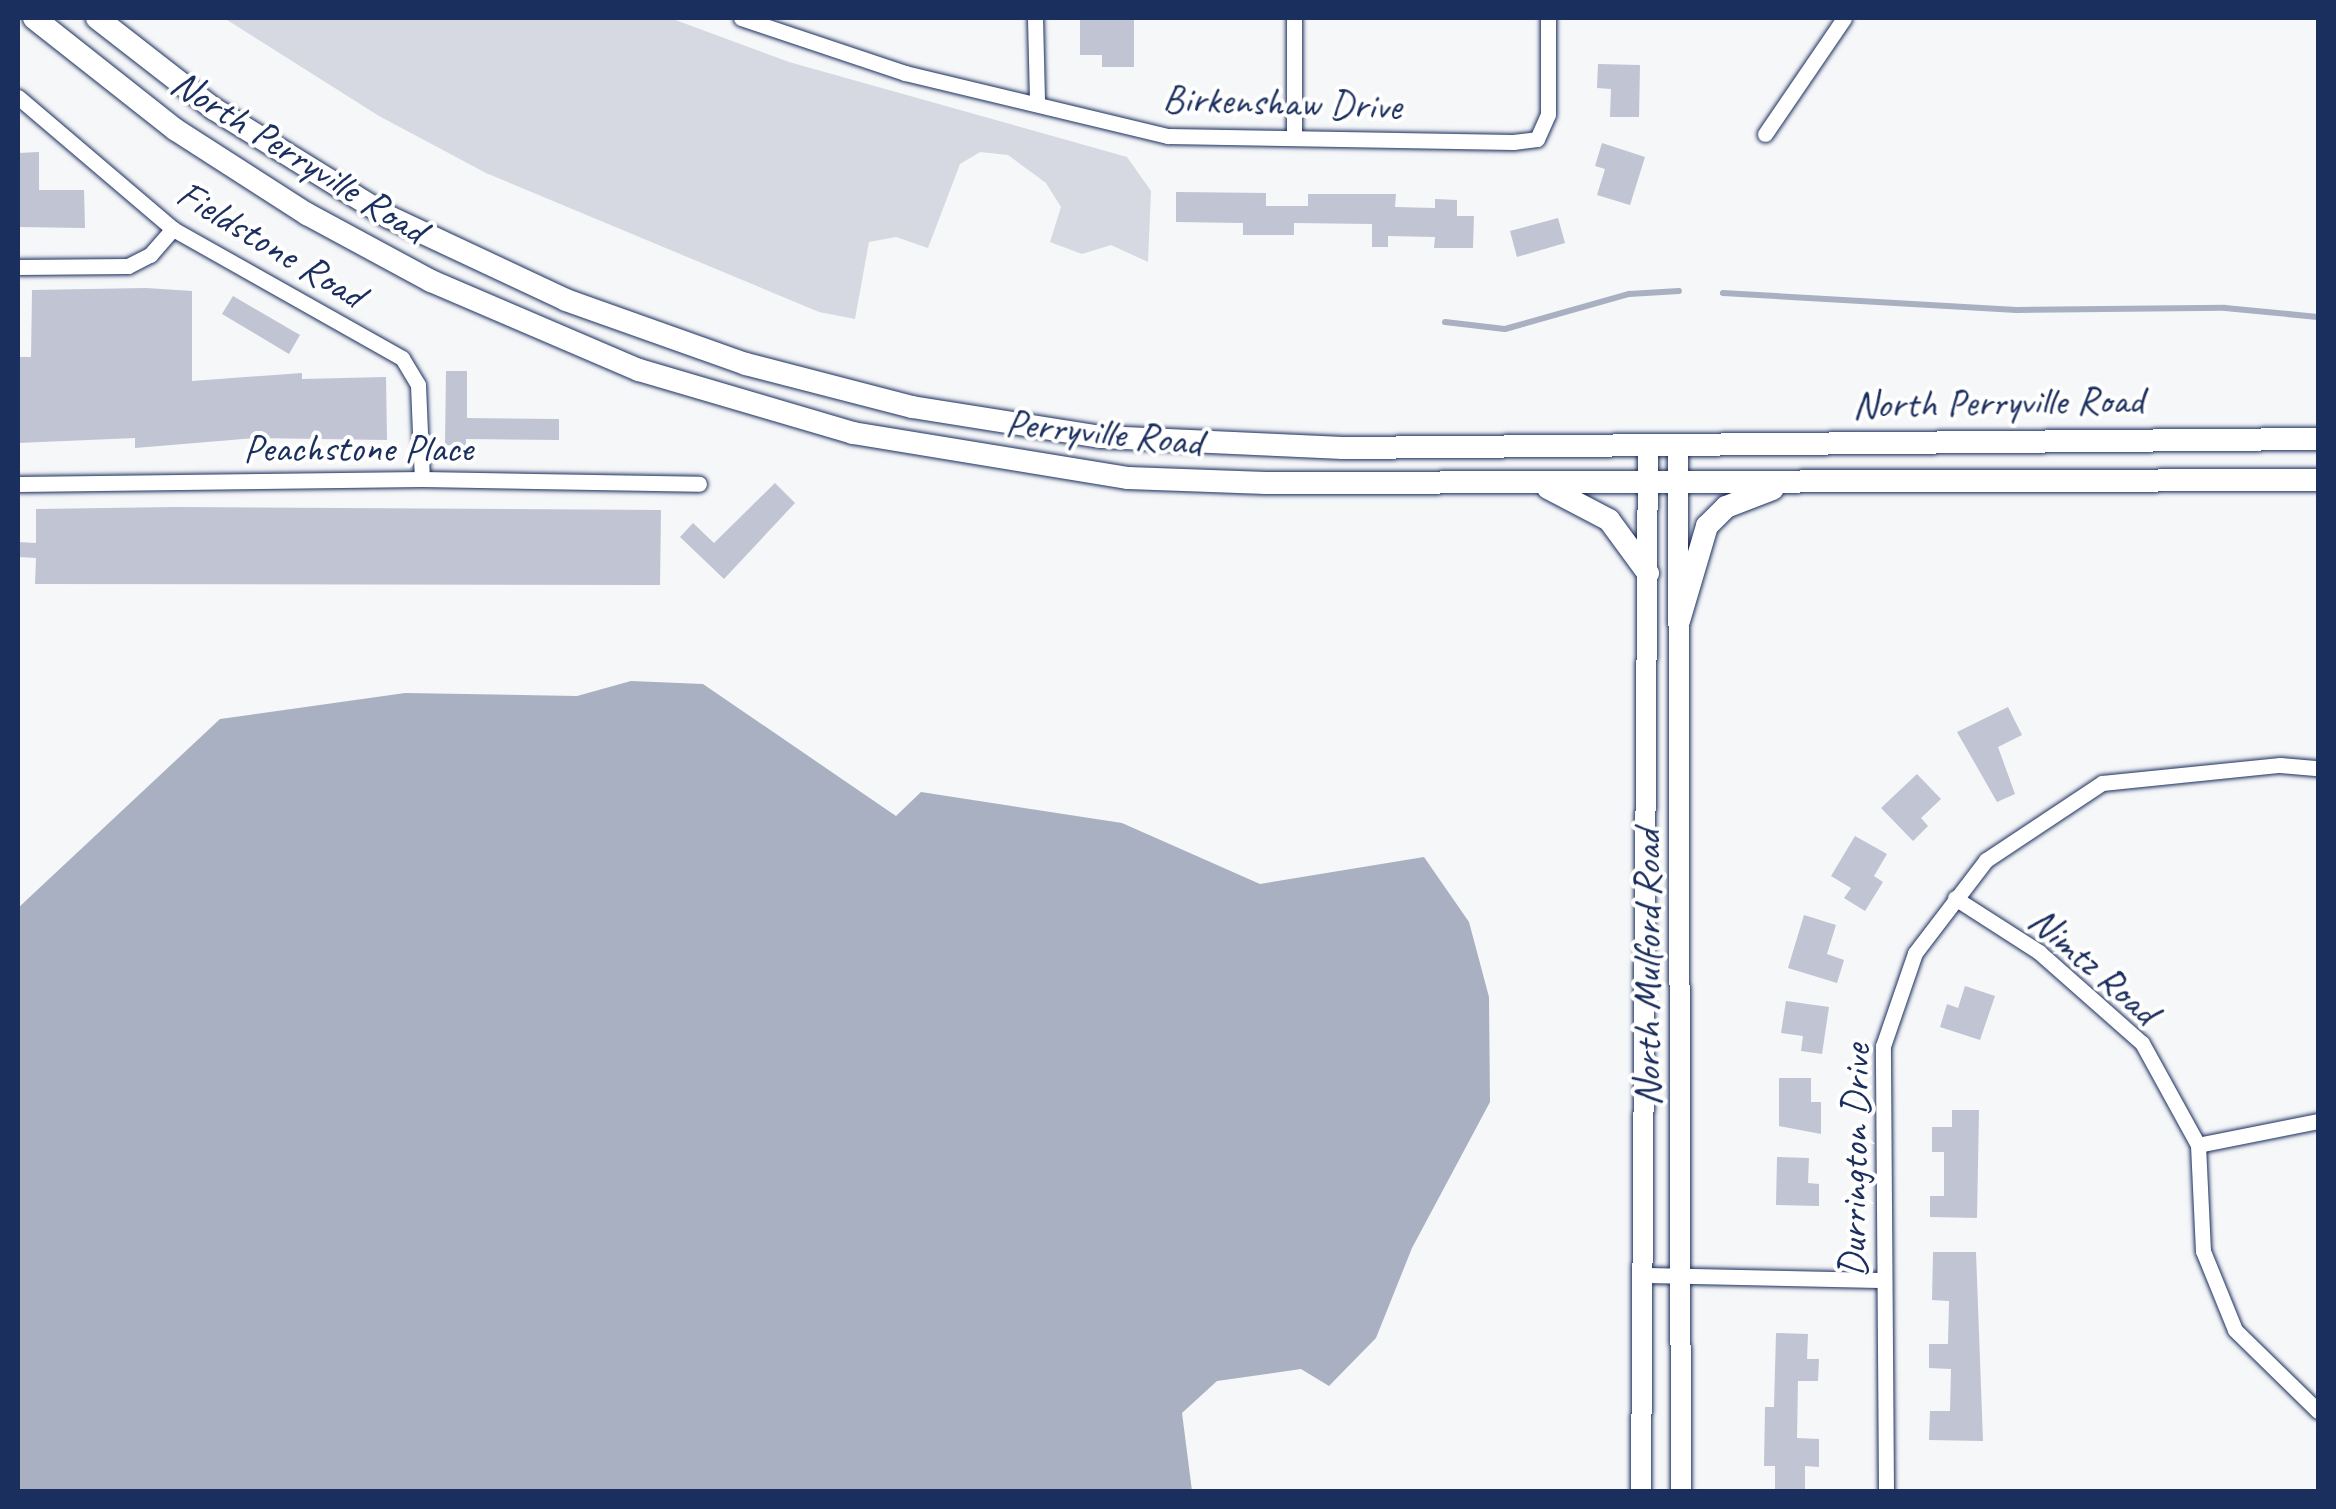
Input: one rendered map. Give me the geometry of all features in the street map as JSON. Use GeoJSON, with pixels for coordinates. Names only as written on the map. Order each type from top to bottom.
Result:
{"type":"FeatureCollection","features":[{"type":"Feature","properties":{"kind":"main road","name":"North Perryville Road"},"geometry":{"type":"LineString","coordinates":[[34,18],[176,130],[307,214],[541,332]]}},
{"type":"Feature","properties":{"kind":"main road","name":"North Perryville Road"},"geometry":{"type":"LineString","coordinates":[[97,18],[214,109],[388,217],[566,300]]}},
{"type":"Feature","properties":{"kind":"main road","name":"Perryville Road"},"geometry":{"type":"LineString","coordinates":[[566,300],[746,364],[912,407],[1102,437],[1343,448],[1678,444]]}},
{"type":"Feature","properties":{"kind":"main road","name":"Perryville Road"},"geometry":{"type":"LineString","coordinates":[[541,332],[750,405],[990,460],[1167,479],[1678,482]]}},
{"type":"Feature","properties":{"kind":"main road","name":"North Perryville Road"},"geometry":{"type":"LineString","coordinates":[[1678,444],[2318,439]]}},
{"type":"Feature","properties":{"kind":"main road","name":"North Perryville Road"},"geometry":{"type":"LineString","coordinates":[[1678,482],[2318,480]]}},
{"type":"Feature","properties":{"kind":"main road"},"geometry":{"type":"LineString","coordinates":[[1530,482],[1577,498],[1609,520],[1648,573]]}},
{"type":"Feature","properties":{"kind":"main road"},"geometry":{"type":"LineString","coordinates":[[1680,620],[1707,526],[1726,507],[1798,482]]}},
{"type":"Feature","properties":{"kind":"street","name":"Birkenshaw Drive"},"geometry":{"type":"LineString","coordinates":[[742,18],[906,73],[1037,101],[1168,136],[1537,139],[1548,114],[1548,18]]}},
{"type":"Feature","properties":{"kind":"street"},"geometry":{"type":"LineString","coordinates":[[1035,18],[1037,101]]}},
{"type":"Feature","properties":{"kind":"street"},"geometry":{"type":"LineString","coordinates":[[1294,18],[1294,136]]}},
{"type":"Feature","properties":{"kind":"street"},"geometry":{"type":"LineString","coordinates":[[1766,134],[1844,18]]}},
{"type":"Feature","properties":{"kind":"street","name":"Fieldstone Road"},"geometry":{"type":"LineString","coordinates":[[18,96],[173,229],[402,358],[418,384],[422,479]]}},
{"type":"Feature","properties":{"kind":"street"},"geometry":{"type":"LineString","coordinates":[[18,266],[128,266],[150,255],[173,229]]}},
{"type":"Feature","properties":{"kind":"street","name":"North Mulford Road"},"geometry":{"type":"LineString","coordinates":[[1678,444],[1682,1492]]}},
{"type":"Feature","properties":{"kind":"street","name":"North Mulford Road"},"geometry":{"type":"LineString","coordinates":[[1641,1492],[1648,445]]}},
{"type":"Feature","properties":{"kind":"street","name":"Peachstone Place"},"geometry":{"type":"LineString","coordinates":[[18,484],[422,479],[699,484]]}},
{"type":"Feature","properties":{"kind":"street","name":"Durrington Drive"},"geometry":{"type":"LineString","coordinates":[[1886,1492],[1883,1046],[1916,953],[1986,860],[2102,783],[2280,764],[2318,768]]}},
{"type":"Feature","properties":{"kind":"street","name":"Nimtz Road"},"geometry":{"type":"LineString","coordinates":[[1955,898],[2039,952],[2142,1043],[2198,1145],[2203,1250],[2235,1330],[2318,1411]]}},
{"type":"Feature","properties":{"kind":"street"},"geometry":{"type":"LineString","coordinates":[[2198,1145],[2318,1120]]}},
{"type":"Feature","properties":{"kind":"street"},"geometry":{"type":"LineString","coordinates":[[1643,1275],[1883,1280]]}},
{"type":"Feature","properties":{"kind":"shaded area"},"geometry":{"type":"Polygon","coordinates":[[[224,18],[670,18],[789,62],[1127,157],[1151,191],[1148,262],[1111,245],[1082,254],[1050,242],[1061,207],[1046,183],[1008,155],[980,152],[960,164],[928,248],[896,237],[869,242],[855,319],[819,312],[486,173],[379,116],[224,18]]]}},
{"type":"Feature","properties":{"kind":"water"},"geometry":{"type":"Polygon","coordinates":[[[631,681],[703,684],[896,816],[921,792],[1122,823],[1260,884],[1424,857],[1469,922],[1489,997],[1490,1102],[1412,1248],[1376,1338],[1329,1386],[1301,1369],[1217,1381],[1182,1413],[1192,1491],[18,1491],[18,908],[220,719],[405,693],[577,696],[631,681]]]}},
{"type":"Feature","properties":{"kind":"building"},"geometry":{"type":"Polygon","coordinates":[[[1080,18],[1134,18],[1134,67],[1102,67],[1102,55],[1080,55],[1080,18]]]}},
{"type":"Feature","properties":{"kind":"building"},"geometry":{"type":"Polygon","coordinates":[[[1598,64],[1640,65],[1639,117],[1610,117],[1611,89],[1597,88],[1598,64]]]}},
{"type":"Feature","properties":{"kind":"building"},"geometry":{"type":"Polygon","coordinates":[[[1602,143],[1645,157],[1630,205],[1597,195],[1605,169],[1595,166],[1602,143]]]}},
{"type":"Feature","properties":{"kind":"building"},"geometry":{"type":"Polygon","coordinates":[[[39,152],[39,190],[84,190],[85,228],[18,227],[18,153],[39,152]]]}},
{"type":"Feature","properties":{"kind":"building"},"geometry":{"type":"Polygon","coordinates":[[[1176,192],[1266,193],[1266,206],[1308,206],[1308,194],[1396,194],[1395,207],[1435,208],[1435,199],[1457,200],[1457,216],[1474,216],[1473,248],[1434,248],[1435,237],[1388,236],[1388,247],[1372,247],[1372,224],[1294,223],[1294,235],[1243,235],[1243,223],[1176,222],[1176,192]]]}},
{"type":"Feature","properties":{"kind":"building"},"geometry":{"type":"Polygon","coordinates":[[[1558,218],[1565,243],[1517,257],[1510,231],[1558,218]]]}},
{"type":"Feature","properties":{"kind":"building"},"geometry":{"type":"Polygon","coordinates":[[[32,290],[192,291],[192,381],[302,373],[302,379],[386,377],[387,440],[255,438],[135,448],[135,438],[18,443],[18,357],[31,357],[32,290]]]}},
{"type":"Feature","properties":{"kind":"building"},"geometry":{"type":"Polygon","coordinates":[[[233,296],[300,335],[289,354],[222,314],[233,296]]]}},
{"type":"Feature","properties":{"kind":"building"},"geometry":{"type":"Polygon","coordinates":[[[446,371],[467,371],[467,418],[559,419],[559,440],[466,439],[466,446],[445,445],[446,371]]]}},
{"type":"Feature","properties":{"kind":"building"},"geometry":{"type":"Polygon","coordinates":[[[775,483],[795,503],[724,579],[680,537],[693,523],[714,543],[775,483]]]}},
{"type":"Feature","properties":{"kind":"building"},"geometry":{"type":"Polygon","coordinates":[[[36,509],[661,510],[660,585],[35,584],[36,558],[18,557],[18,542],[36,543],[36,509]]]}},
{"type":"Feature","properties":{"kind":"building"},"geometry":{"type":"Polygon","coordinates":[[[2008,707],[2022,735],[1998,747],[2015,794],[1997,802],[1957,732],[2008,707]]]}},
{"type":"Feature","properties":{"kind":"building"},"geometry":{"type":"Polygon","coordinates":[[[1917,774],[1941,799],[1921,818],[1928,826],[1913,841],[1881,808],[1917,774]]]}},
{"type":"Feature","properties":{"kind":"building"},"geometry":{"type":"Polygon","coordinates":[[[1855,836],[1887,854],[1874,876],[1883,882],[1865,911],[1844,898],[1851,888],[1831,876],[1855,836]]]}},
{"type":"Feature","properties":{"kind":"building"},"geometry":{"type":"Polygon","coordinates":[[[1804,915],[1836,925],[1827,954],[1844,960],[1837,983],[1788,968],[1804,915]]]}},
{"type":"Feature","properties":{"kind":"building"},"geometry":{"type":"Polygon","coordinates":[[[1965,986],[1995,996],[1980,1040],[1940,1027],[1947,1004],[1958,1008],[1965,986]]]}},
{"type":"Feature","properties":{"kind":"building"},"geometry":{"type":"Polygon","coordinates":[[[1786,1001],[1829,1007],[1822,1054],[1801,1051],[1803,1036],[1781,1033],[1786,1001]]]}},
{"type":"Feature","properties":{"kind":"building"},"geometry":{"type":"Polygon","coordinates":[[[1779,1078],[1811,1078],[1811,1102],[1821,1102],[1821,1134],[1779,1126],[1779,1078]]]}},
{"type":"Feature","properties":{"kind":"building"},"geometry":{"type":"Polygon","coordinates":[[[1952,1110],[1979,1110],[1977,1218],[1930,1217],[1930,1196],[1944,1196],[1944,1152],[1932,1152],[1932,1127],[1952,1127],[1952,1110]]]}},
{"type":"Feature","properties":{"kind":"building"},"geometry":{"type":"Polygon","coordinates":[[[1777,1157],[1809,1158],[1808,1183],[1819,1184],[1819,1206],[1776,1205],[1777,1157]]]}},
{"type":"Feature","properties":{"kind":"building"},"geometry":{"type":"Polygon","coordinates":[[[1933,1252],[1976,1252],[1983,1441],[1929,1440],[1930,1411],[1950,1411],[1951,1369],[1929,1368],[1929,1344],[1948,1344],[1949,1301],[1932,1300],[1933,1252]]]}},
{"type":"Feature","properties":{"kind":"building"},"geometry":{"type":"Polygon","coordinates":[[[1776,1333],[1808,1334],[1807,1359],[1819,1359],[1818,1381],[1798,1381],[1797,1438],[1819,1439],[1819,1467],[1805,1466],[1805,1492],[1775,1492],[1775,1466],[1764,1466],[1765,1407],[1774,1407],[1776,1333]]]}},
{"type":"Feature","properties":{"kind":"waterway"},"geometry":{"type":"LineString","coordinates":[[1445,322],[1505,329],[1629,294],[1679,291]]}},
{"type":"Feature","properties":{"kind":"waterway"},"geometry":{"type":"LineString","coordinates":[[1723,293],[2017,310],[2225,308],[2318,317]]}}]}
